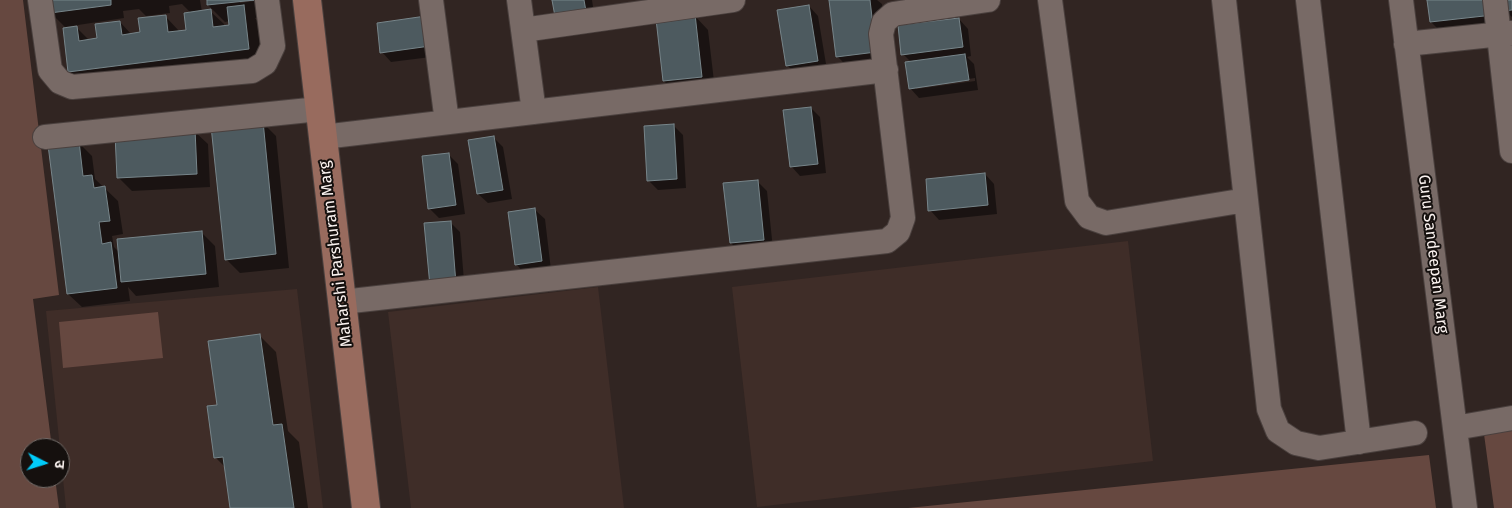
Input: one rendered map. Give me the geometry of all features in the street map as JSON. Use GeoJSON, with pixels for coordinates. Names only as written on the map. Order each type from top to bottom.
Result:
{"type":"FeatureCollection","features":[{"type":"Feature","properties":{"kind":"street"},"geometry":{"type":"LineString","coordinates":[[40,0],[50,70],[60,82],[72,86],[252,71],[264,63],[273,46],[267,0]]}},
{"type":"Feature","properties":{"kind":"street","name":"Maharshi Parshuram Marg"},"geometry":{"type":"LineString","coordinates":[[307,0],[366,508]]}},
{"type":"Feature","properties":{"kind":"street"},"geometry":{"type":"LineString","coordinates":[[431,0],[447,122]]}},
{"type":"Feature","properties":{"kind":"street"},"geometry":{"type":"LineString","coordinates":[[519,0],[534,112]]}},
{"type":"Feature","properties":{"kind":"street"},"geometry":{"type":"LineString","coordinates":[[523,30],[733,0]]}},
{"type":"Feature","properties":{"kind":"street"},"geometry":{"type":"LineString","coordinates":[[342,302],[887,241],[898,232],[903,218],[881,34],[882,11],[893,14],[988,0]]}},
{"type":"Feature","properties":{"kind":"street"},"geometry":{"type":"LineString","coordinates":[[1050,0],[1077,201],[1089,217],[1106,223],[1246,200]]}},
{"type":"Feature","properties":{"kind":"street"},"geometry":{"type":"LineString","coordinates":[[1224,0],[1269,409],[1278,431],[1296,443],[1319,448],[1415,433]]}},
{"type":"Feature","properties":{"kind":"street"},"geometry":{"type":"LineString","coordinates":[[1308,0],[1358,442]]}},
{"type":"Feature","properties":{"kind":"street","name":"Guru Sandeepan Marg"},"geometry":{"type":"LineString","coordinates":[[1401,0],[1465,508]]}},
{"type":"Feature","properties":{"kind":"street"},"geometry":{"type":"LineString","coordinates":[[1495,0],[1505,34],[1512,151]]}},
{"type":"Feature","properties":{"kind":"street"},"geometry":{"type":"LineString","coordinates":[[1406,44],[1505,34]]}},
{"type":"Feature","properties":{"kind":"street"},"geometry":{"type":"LineString","coordinates":[[323,137],[886,70]]}},
{"type":"Feature","properties":{"kind":"street"},"geometry":{"type":"LineString","coordinates":[[44,137],[320,109]]}},
{"type":"Feature","properties":{"kind":"street"},"geometry":{"type":"LineString","coordinates":[[1454,428],[1512,418]]}},
{"type":"Feature","properties":{"kind":"shaded area"},"geometry":{"type":"Polygon","coordinates":[[[0,0],[23,0],[59,295],[33,299],[51,438],[20,438],[20,488],[56,488],[59,508],[0,508],[0,0]]]}},
{"type":"Feature","properties":{"kind":"shaded area"},"geometry":{"type":"Polygon","coordinates":[[[1128,241],[1153,461],[757,507],[732,287],[1128,241]]]}},
{"type":"Feature","properties":{"kind":"shaded area"},"geometry":{"type":"Polygon","coordinates":[[[598,287],[624,508],[411,508],[388,312],[598,287]]]}},
{"type":"Feature","properties":{"kind":"shaded area"},"geometry":{"type":"Polygon","coordinates":[[[297,289],[323,508],[66,508],[64,488],[70,488],[70,438],[59,438],[46,311],[297,289]]]}},
{"type":"Feature","properties":{"kind":"shaded area"},"geometry":{"type":"Polygon","coordinates":[[[158,312],[163,358],[63,368],[59,322],[158,312]]]}},
{"type":"Feature","properties":{"kind":"shaded area"},"geometry":{"type":"Polygon","coordinates":[[[1512,409],[1512,508],[1494,508],[1481,412],[1512,409]]]}},
{"type":"Feature","properties":{"kind":"shaded area"},"geometry":{"type":"Polygon","coordinates":[[[1429,455],[1436,508],[908,508],[1429,455]]]}},
{"type":"Feature","properties":{"kind":"building"},"geometry":{"type":"Polygon","coordinates":[[[48,0],[111,0],[111,5],[50,13],[48,0]]]}},
{"type":"Feature","properties":{"kind":"building"},"geometry":{"type":"Polygon","coordinates":[[[207,0],[255,0],[207,5],[207,0]]]}},
{"type":"Feature","properties":{"kind":"building"},"geometry":{"type":"Polygon","coordinates":[[[552,0],[584,0],[587,17],[556,22],[552,0]]]}},
{"type":"Feature","properties":{"kind":"building"},"geometry":{"type":"Polygon","coordinates":[[[829,0],[870,0],[876,52],[836,57],[829,0]]]}},
{"type":"Feature","properties":{"kind":"building"},"geometry":{"type":"Polygon","coordinates":[[[1427,0],[1491,0],[1493,15],[1430,22],[1427,0]]]}},
{"type":"Feature","properties":{"kind":"building"},"geometry":{"type":"Polygon","coordinates":[[[1503,0],[1512,0],[1512,10],[1504,11],[1503,0]]]}},
{"type":"Feature","properties":{"kind":"building"},"geometry":{"type":"Polygon","coordinates":[[[244,5],[249,49],[68,72],[63,28],[77,26],[79,41],[97,38],[95,24],[120,21],[122,35],[140,32],[138,18],[166,15],[168,32],[186,30],[184,13],[211,9],[213,27],[229,25],[227,7],[244,5]]]}},
{"type":"Feature","properties":{"kind":"building"},"geometry":{"type":"Polygon","coordinates":[[[809,5],[818,61],[786,66],[777,10],[809,5]]]}},
{"type":"Feature","properties":{"kind":"building"},"geometry":{"type":"Polygon","coordinates":[[[695,14],[702,77],[663,81],[656,19],[695,14]]]}},
{"type":"Feature","properties":{"kind":"building"},"geometry":{"type":"Polygon","coordinates":[[[426,16],[430,46],[380,53],[377,23],[426,16]]]}},
{"type":"Feature","properties":{"kind":"building"},"geometry":{"type":"Polygon","coordinates":[[[959,18],[963,47],[901,55],[898,25],[959,18]]]}},
{"type":"Feature","properties":{"kind":"building"},"geometry":{"type":"Polygon","coordinates":[[[965,54],[969,80],[909,89],[905,62],[965,54]]]}},
{"type":"Feature","properties":{"kind":"building"},"geometry":{"type":"Polygon","coordinates":[[[811,107],[818,164],[790,167],[783,110],[811,107]]]}},
{"type":"Feature","properties":{"kind":"building"},"geometry":{"type":"Polygon","coordinates":[[[263,121],[276,254],[225,260],[211,126],[263,121]]]}},
{"type":"Feature","properties":{"kind":"building"},"geometry":{"type":"Polygon","coordinates":[[[674,124],[677,179],[647,181],[644,126],[674,124]]]}},
{"type":"Feature","properties":{"kind":"building"},"geometry":{"type":"Polygon","coordinates":[[[195,129],[197,174],[117,178],[115,134],[195,129]]]}},
{"type":"Feature","properties":{"kind":"building"},"geometry":{"type":"Polygon","coordinates":[[[494,136],[503,190],[477,194],[468,140],[494,136]]]}},
{"type":"Feature","properties":{"kind":"building"},"geometry":{"type":"Polygon","coordinates":[[[79,141],[83,176],[92,175],[94,188],[105,186],[110,221],[99,222],[102,244],[111,242],[117,288],[67,294],[48,145],[79,141]]]}},
{"type":"Feature","properties":{"kind":"building"},"geometry":{"type":"Polygon","coordinates":[[[449,153],[456,205],[428,209],[422,156],[449,153]]]}},
{"type":"Feature","properties":{"kind":"building"},"geometry":{"type":"Polygon","coordinates":[[[985,173],[988,205],[928,211],[926,179],[985,173]]]}},
{"type":"Feature","properties":{"kind":"building"},"geometry":{"type":"Polygon","coordinates":[[[758,180],[764,240],[730,243],[723,183],[758,180]]]}},
{"type":"Feature","properties":{"kind":"building"},"geometry":{"type":"Polygon","coordinates":[[[535,208],[542,261],[515,265],[508,212],[535,208]]]}},
{"type":"Feature","properties":{"kind":"building"},"geometry":{"type":"Polygon","coordinates":[[[451,221],[456,284],[430,286],[424,223],[451,221]]]}},
{"type":"Feature","properties":{"kind":"building"},"geometry":{"type":"Polygon","coordinates":[[[202,231],[206,274],[121,282],[117,239],[202,231]]]}},
{"type":"Feature","properties":{"kind":"building"},"geometry":{"type":"Polygon","coordinates":[[[260,334],[273,425],[282,424],[294,508],[230,508],[223,457],[214,458],[207,406],[217,405],[208,341],[260,334]]]}}]}
